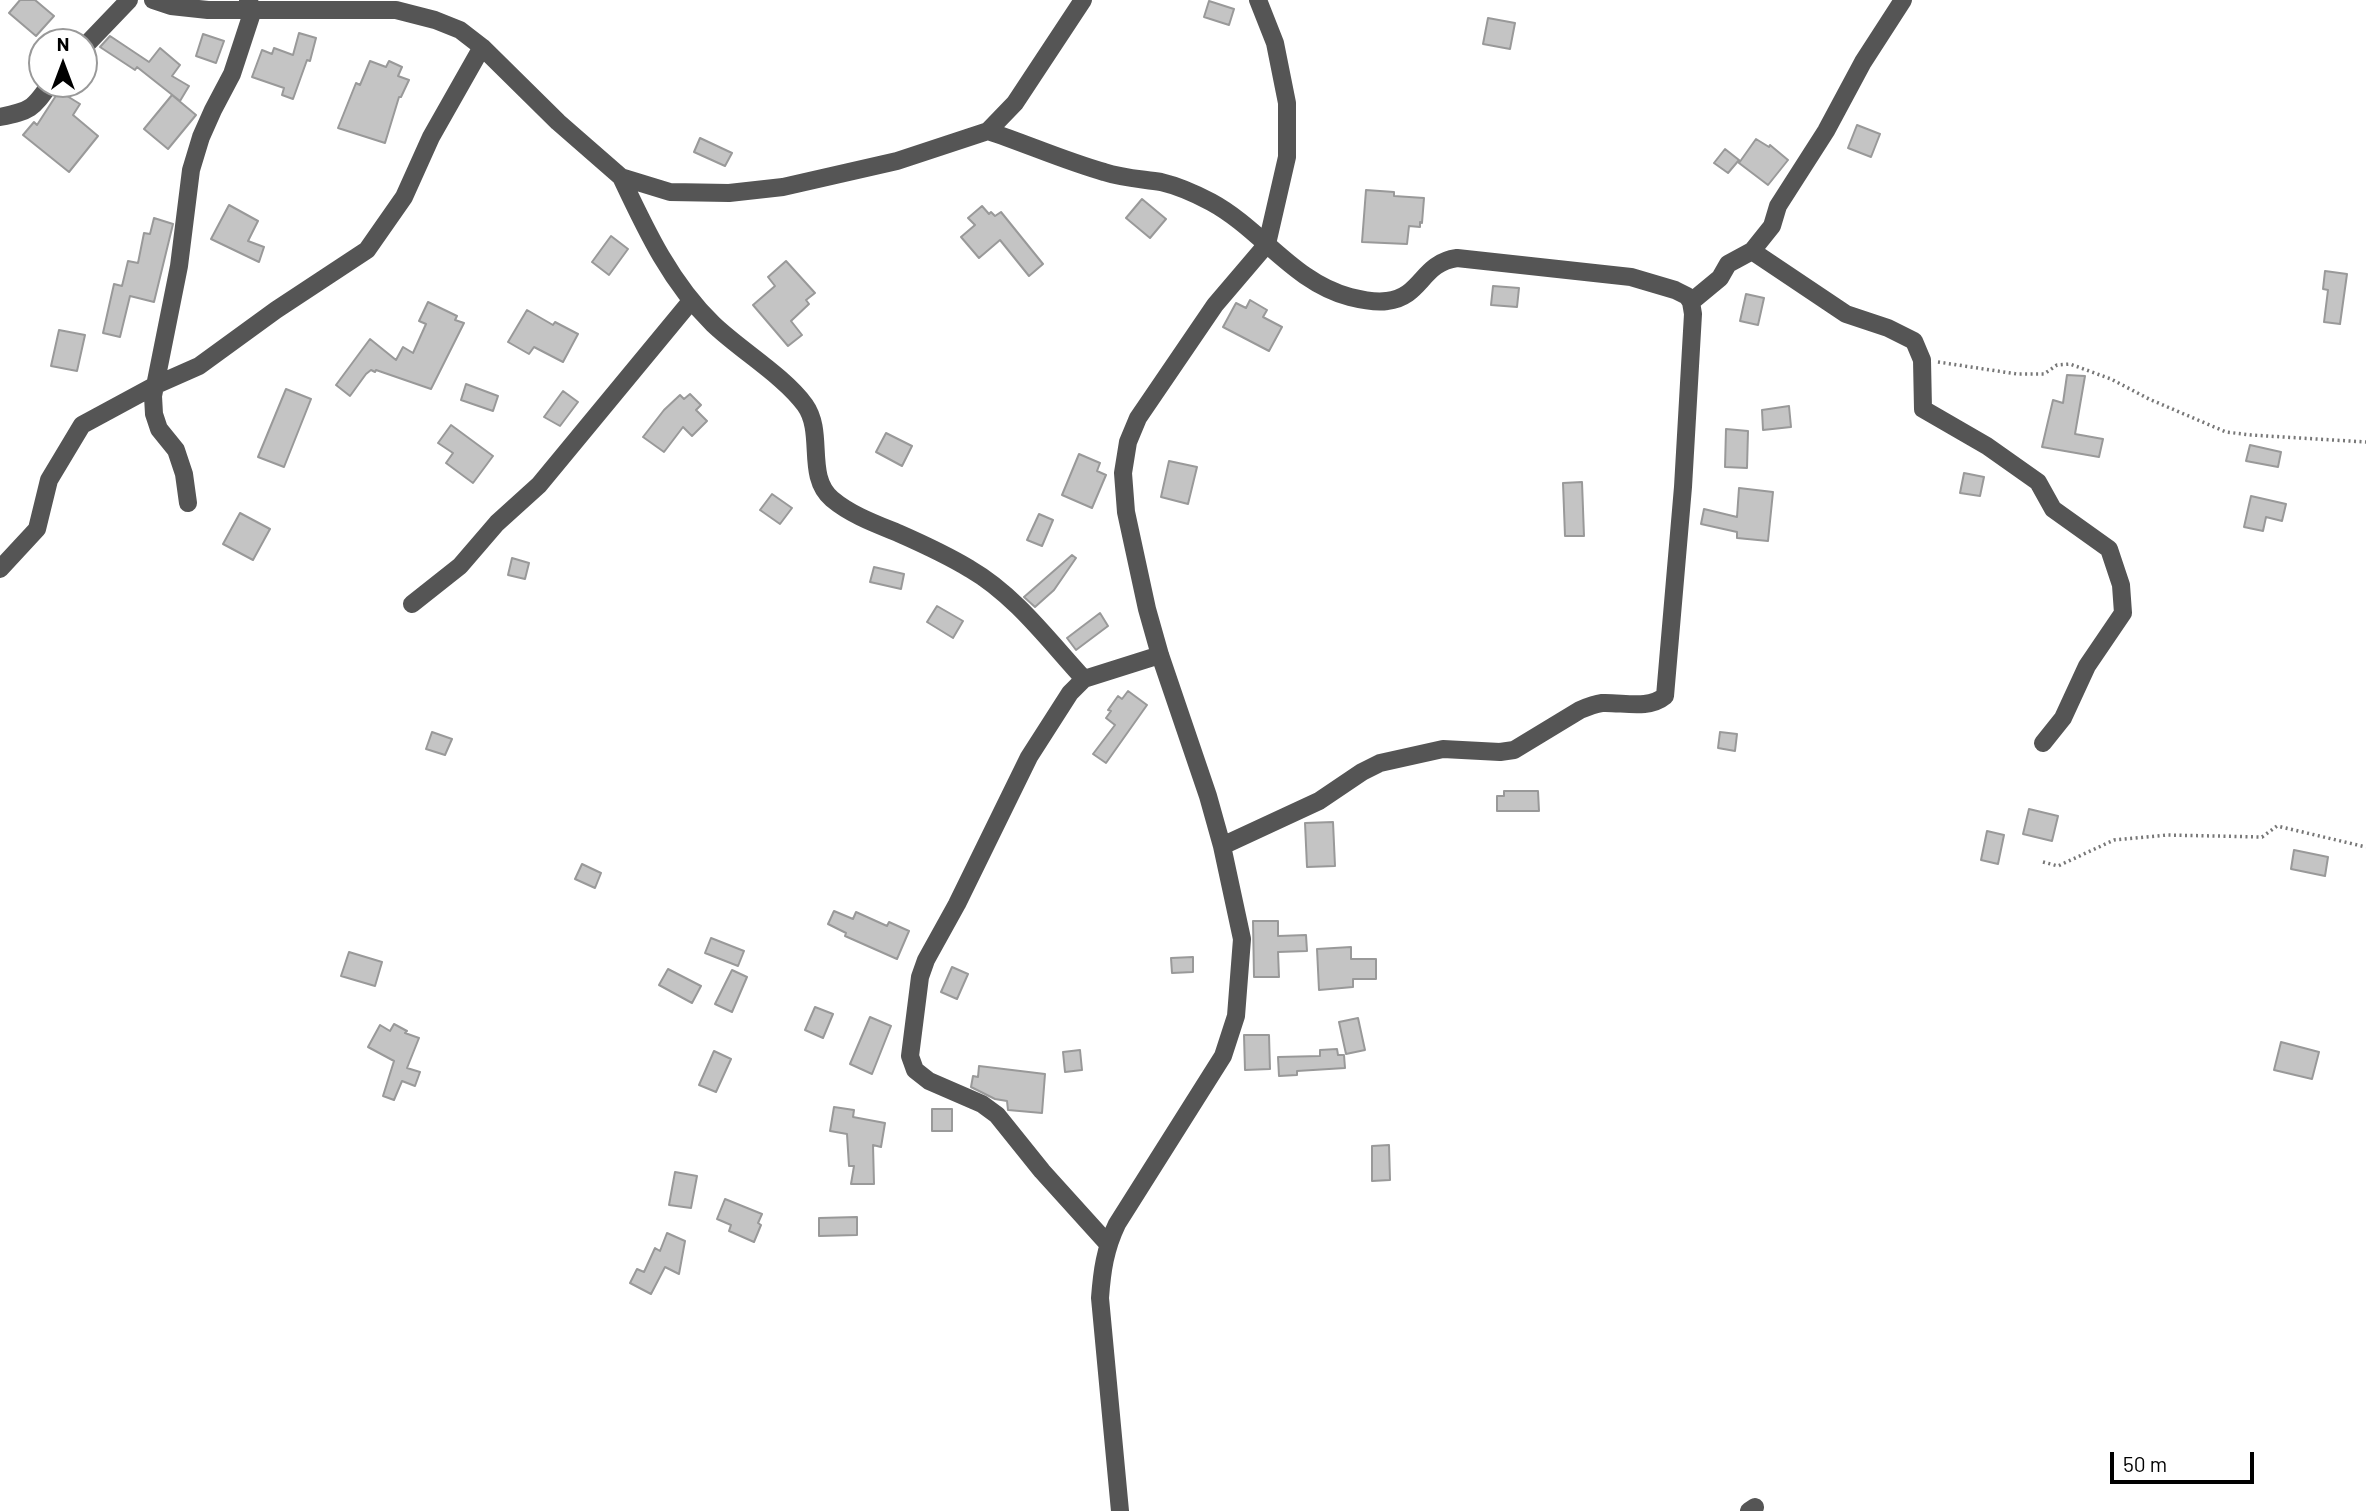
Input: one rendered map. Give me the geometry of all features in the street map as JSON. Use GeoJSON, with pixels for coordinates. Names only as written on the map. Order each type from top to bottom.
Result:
{"type":"FeatureCollection","features":[{"type":"Feature","properties":{"kind":"street"},"geometry":{"type":"LineString","coordinates":[[98,32],[129,0]]}},
{"type":"Feature","properties":{"kind":"street"},"geometry":{"type":"LineString","coordinates":[[153,0],[183,7],[250,5],[396,10],[460,30],[482,47],[558,122],[621,177],[652,243],[691,301],[714,325],[798,396],[810,412],[817,469],[822,486],[834,501],[972,570],[1007,596],[1084,679]]}},
{"type":"Feature","properties":{"kind":"street"},"geometry":{"type":"LineString","coordinates":[[621,177],[670,192],[729,193],[783,187],[897,161],[988,131],[1015,103],[1083,0]]}},
{"type":"Feature","properties":{"kind":"street"},"geometry":{"type":"LineString","coordinates":[[1120,1511],[1100,1298],[1102,1266],[1117,1224],[1223,1056],[1236,1016],[1242,939],[1222,846],[1147,609],[1126,512],[1123,472],[1128,442],[1138,418],[1215,305],[1267,244],[1287,157],[1287,103],[1275,43],[1258,0]]}},
{"type":"Feature","properties":{"kind":"street"},"geometry":{"type":"LineString","coordinates":[[1691,302],[1720,278],[1728,264],[1752,251],[1772,226],[1778,206],[1826,131],[1863,62],[1903,0]]}},
{"type":"Feature","properties":{"kind":"street"},"geometry":{"type":"LineString","coordinates":[[188,503],[184,474],[176,450],[159,429],[154,414],[153,397],[179,266],[191,170],[201,137],[232,74],[250,5]]}},
{"type":"Feature","properties":{"kind":"street"},"geometry":{"type":"LineString","coordinates":[[0,569],[37,529],[49,480],[82,425],[156,385],[199,366],[276,310],[367,250],[404,197],[431,136],[482,47]]}},
{"type":"Feature","properties":{"kind":"street"},"geometry":{"type":"LineString","coordinates":[[0,117],[24,112],[37,104],[41,98]]}},
{"type":"Feature","properties":{"kind":"street"},"geometry":{"type":"LineString","coordinates":[[988,131],[1106,173],[1165,183],[1187,191],[1230,213],[1306,278],[1333,292],[1364,300],[1387,301],[1404,296],[1443,260],[1457,258],[1631,277],[1675,290],[1687,296],[1691,302],[1693,314],[1683,487],[1665,696],[1649,704],[1600,703],[1590,706],[1514,750],[1500,752],[1443,749],[1380,763],[1319,801],[1222,846]]}},
{"type":"Feature","properties":{"kind":"street"},"geometry":{"type":"LineString","coordinates":[[1752,251],[1846,314],[1888,328],[1914,341],[1922,360],[1923,409],[1987,446],[2038,482],[2053,509],[2109,549],[2121,585],[2123,614],[2087,666],[2063,718],[2043,743]]}},
{"type":"Feature","properties":{"kind":"street"},"geometry":{"type":"LineString","coordinates":[[412,604],[460,566],[497,523],[539,485],[691,301]]}},
{"type":"Feature","properties":{"kind":"street"},"geometry":{"type":"LineString","coordinates":[[1108,1244],[1042,1171],[997,1115],[982,1104],[929,1081],[915,1070],[910,1056],[920,977],[926,960],[963,893],[1029,757],[1070,693],[1084,679],[1160,655]]}},
{"type":"Feature","properties":{"kind":"path"},"geometry":{"type":"LineString","coordinates":[[1922,360],[2017,374],[2044,374],[2057,365],[2070,364],[2111,379],[2149,399],[2226,432],[2366,442]]}},
{"type":"Feature","properties":{"kind":"path"},"geometry":{"type":"LineString","coordinates":[[2043,862],[2058,866],[2114,840],[2167,835],[2262,837],[2277,826],[2366,847]]}},
{"type":"Feature","properties":{"kind":"building"},"geometry":{"type":"Polygon","coordinates":[[[20,0],[35,0],[54,16],[43,28],[28,29],[9,13],[20,0]]]}},
{"type":"Feature","properties":{"kind":"building"},"geometry":{"type":"Polygon","coordinates":[[[1209,1],[1234,9],[1229,25],[1204,17],[1209,1]]]}},
{"type":"Feature","properties":{"kind":"building"},"geometry":{"type":"Polygon","coordinates":[[[1488,18],[1515,23],[1510,49],[1483,44],[1488,18]]]}},
{"type":"Feature","properties":{"kind":"building"},"geometry":{"type":"Polygon","coordinates":[[[299,33],[316,38],[310,61],[307,60],[293,99],[282,95],[284,88],[252,77],[262,50],[272,54],[274,48],[293,55],[299,33]]]}},
{"type":"Feature","properties":{"kind":"building"},"geometry":{"type":"Polygon","coordinates":[[[203,34],[224,41],[216,63],[196,56],[203,34]]]}},
{"type":"Feature","properties":{"kind":"building"},"geometry":{"type":"Polygon","coordinates":[[[110,36],[149,62],[160,48],[180,65],[172,76],[189,86],[180,101],[137,67],[135,70],[100,47],[110,36]]]}},
{"type":"Feature","properties":{"kind":"building"},"geometry":{"type":"Polygon","coordinates":[[[370,61],[386,67],[389,61],[402,67],[398,76],[409,80],[399,97],[385,143],[338,128],[356,83],[360,85],[370,61]]]}},
{"type":"Feature","properties":{"kind":"building"},"geometry":{"type":"Polygon","coordinates":[[[172,95],[196,115],[168,149],[144,129],[172,95]]]}},
{"type":"Feature","properties":{"kind":"building"},"geometry":{"type":"Polygon","coordinates":[[[54,98],[70,98],[80,104],[73,115],[98,136],[69,172],[23,135],[34,122],[37,125],[54,98]]]}},
{"type":"Feature","properties":{"kind":"building"},"geometry":{"type":"Polygon","coordinates":[[[1857,125],[1880,134],[1871,157],[1848,148],[1857,125]]]}},
{"type":"Feature","properties":{"kind":"building"},"geometry":{"type":"Polygon","coordinates":[[[700,138],[732,153],[725,166],[694,152],[700,138]]]}},
{"type":"Feature","properties":{"kind":"building"},"geometry":{"type":"Polygon","coordinates":[[[1756,139],[1769,147],[1770,145],[1788,160],[1768,185],[1739,163],[1756,139]]]}},
{"type":"Feature","properties":{"kind":"building"},"geometry":{"type":"Polygon","coordinates":[[[1725,149],[1739,160],[1728,173],[1714,163],[1725,149]]]}},
{"type":"Feature","properties":{"kind":"building"},"geometry":{"type":"Polygon","coordinates":[[[1366,190],[1394,192],[1394,196],[1424,198],[1422,223],[1420,222],[1420,227],[1409,226],[1407,244],[1362,242],[1366,190]]]}},
{"type":"Feature","properties":{"kind":"building"},"geometry":{"type":"Polygon","coordinates":[[[1142,199],[1166,219],[1150,238],[1126,218],[1142,199]]]}},
{"type":"Feature","properties":{"kind":"building"},"geometry":{"type":"Polygon","coordinates":[[[229,205],[258,221],[248,241],[264,247],[259,262],[211,239],[229,205]]]}},
{"type":"Feature","properties":{"kind":"building"},"geometry":{"type":"Polygon","coordinates":[[[982,206],[995,216],[1001,212],[1043,264],[1029,276],[1000,240],[979,258],[961,237],[975,225],[968,218],[982,206]]]}},
{"type":"Feature","properties":{"kind":"building"},"geometry":{"type":"Polygon","coordinates":[[[154,218],[173,224],[154,302],[130,296],[120,337],[103,333],[114,284],[122,286],[128,261],[138,263],[144,233],[150,234],[154,218]]]}},
{"type":"Feature","properties":{"kind":"building"},"geometry":{"type":"Polygon","coordinates":[[[611,236],[628,249],[609,275],[592,262],[611,236]]]}},
{"type":"Feature","properties":{"kind":"building"},"geometry":{"type":"Polygon","coordinates":[[[786,261],[815,293],[806,300],[809,304],[791,321],[802,335],[788,346],[753,305],[775,286],[768,277],[786,261]]]}},
{"type":"Feature","properties":{"kind":"building"},"geometry":{"type":"Polygon","coordinates":[[[2325,271],[2347,274],[2340,324],[2324,322],[2328,290],[2323,289],[2325,271]]]}},
{"type":"Feature","properties":{"kind":"building"},"geometry":{"type":"Polygon","coordinates":[[[1493,286],[1519,288],[1517,307],[1491,305],[1493,286]]]}},
{"type":"Feature","properties":{"kind":"building"},"geometry":{"type":"Polygon","coordinates":[[[1746,294],[1764,298],[1758,325],[1740,321],[1746,294]]]}},
{"type":"Feature","properties":{"kind":"building"},"geometry":{"type":"Polygon","coordinates":[[[1250,300],[1267,310],[1263,317],[1282,327],[1269,351],[1223,327],[1236,303],[1246,308],[1250,300]]]}},
{"type":"Feature","properties":{"kind":"building"},"geometry":{"type":"Polygon","coordinates":[[[428,302],[457,316],[455,320],[464,323],[431,389],[376,370],[366,374],[350,396],[336,385],[370,339],[396,360],[403,347],[413,353],[426,324],[419,321],[428,302]]]}},
{"type":"Feature","properties":{"kind":"building"},"geometry":{"type":"Polygon","coordinates":[[[527,310],[553,325],[555,322],[578,334],[563,362],[534,347],[529,354],[508,342],[527,310]]]}},
{"type":"Feature","properties":{"kind":"building"},"geometry":{"type":"Polygon","coordinates":[[[59,330],[85,335],[77,371],[51,366],[59,330]]]}},
{"type":"Feature","properties":{"kind":"building"},"geometry":{"type":"Polygon","coordinates":[[[2067,375],[2085,376],[2075,434],[2103,439],[2099,457],[2042,447],[2053,400],[2063,403],[2067,375]]]}},
{"type":"Feature","properties":{"kind":"building"},"geometry":{"type":"Polygon","coordinates":[[[466,384],[498,396],[493,411],[461,400],[466,384]]]}},
{"type":"Feature","properties":{"kind":"building"},"geometry":{"type":"Polygon","coordinates":[[[286,389],[311,399],[284,467],[258,457],[286,389]]]}},
{"type":"Feature","properties":{"kind":"building"},"geometry":{"type":"Polygon","coordinates":[[[563,391],[578,402],[560,426],[544,417],[563,391]]]}},
{"type":"Feature","properties":{"kind":"building"},"geometry":{"type":"Polygon","coordinates":[[[690,394],[701,405],[696,410],[707,421],[692,436],[683,427],[664,452],[643,437],[680,395],[684,399],[690,394]]]}},
{"type":"Feature","properties":{"kind":"building"},"geometry":{"type":"Polygon","coordinates":[[[1789,406],[1791,427],[1763,430],[1762,410],[1789,406]]]}},
{"type":"Feature","properties":{"kind":"building"},"geometry":{"type":"Polygon","coordinates":[[[451,425],[493,456],[473,483],[446,463],[453,453],[438,443],[451,425]]]}},
{"type":"Feature","properties":{"kind":"building"},"geometry":{"type":"Polygon","coordinates":[[[1726,429],[1748,431],[1747,468],[1725,467],[1726,429]]]}},
{"type":"Feature","properties":{"kind":"building"},"geometry":{"type":"Polygon","coordinates":[[[886,433],[912,446],[902,466],[876,452],[886,433]]]}},
{"type":"Feature","properties":{"kind":"building"},"geometry":{"type":"Polygon","coordinates":[[[2250,445],[2281,452],[2278,467],[2246,461],[2250,445]]]}},
{"type":"Feature","properties":{"kind":"building"},"geometry":{"type":"Polygon","coordinates":[[[1079,454],[1100,463],[1097,471],[1106,475],[1092,508],[1062,495],[1079,454]]]}},
{"type":"Feature","properties":{"kind":"building"},"geometry":{"type":"Polygon","coordinates":[[[1169,461],[1197,467],[1188,504],[1161,497],[1169,461]]]}},
{"type":"Feature","properties":{"kind":"building"},"geometry":{"type":"Polygon","coordinates":[[[1964,473],[1984,477],[1980,496],[1960,493],[1964,473]]]}},
{"type":"Feature","properties":{"kind":"building"},"geometry":{"type":"Polygon","coordinates":[[[1582,482],[1584,536],[1565,536],[1563,483],[1582,482]]]}},
{"type":"Feature","properties":{"kind":"building"},"geometry":{"type":"Polygon","coordinates":[[[1739,488],[1773,492],[1768,541],[1737,538],[1737,532],[1701,524],[1704,509],[1737,517],[1739,488]]]}},
{"type":"Feature","properties":{"kind":"building"},"geometry":{"type":"Polygon","coordinates":[[[772,494],[792,508],[780,524],[760,510],[772,494]]]}},
{"type":"Feature","properties":{"kind":"building"},"geometry":{"type":"Polygon","coordinates":[[[2251,496],[2286,504],[2282,521],[2266,517],[2263,531],[2244,527],[2251,496]]]}},
{"type":"Feature","properties":{"kind":"building"},"geometry":{"type":"Polygon","coordinates":[[[240,513],[270,529],[253,560],[223,544],[240,513]]]}},
{"type":"Feature","properties":{"kind":"building"},"geometry":{"type":"Polygon","coordinates":[[[1039,514],[1053,520],[1042,546],[1027,540],[1039,514]]]}},
{"type":"Feature","properties":{"kind":"building"},"geometry":{"type":"Polygon","coordinates":[[[1072,555],[1076,558],[1054,590],[1035,607],[1024,597],[1072,555]]]}},
{"type":"Feature","properties":{"kind":"building"},"geometry":{"type":"Polygon","coordinates":[[[512,558],[529,563],[525,579],[508,575],[512,558]]]}},
{"type":"Feature","properties":{"kind":"building"},"geometry":{"type":"Polygon","coordinates":[[[874,567],[904,574],[901,589],[870,582],[874,567]]]}},
{"type":"Feature","properties":{"kind":"building"},"geometry":{"type":"Polygon","coordinates":[[[937,606],[963,621],[953,638],[927,622],[937,606]]]}},
{"type":"Feature","properties":{"kind":"building"},"geometry":{"type":"Polygon","coordinates":[[[1100,613],[1108,626],[1076,650],[1067,638],[1100,613]]]}},
{"type":"Feature","properties":{"kind":"building"},"geometry":{"type":"Polygon","coordinates":[[[1128,691],[1147,705],[1106,763],[1093,754],[1115,725],[1106,718],[1111,711],[1108,710],[1118,696],[1122,699],[1128,691]]]}},
{"type":"Feature","properties":{"kind":"building"},"geometry":{"type":"Polygon","coordinates":[[[432,732],[452,739],[445,755],[426,749],[432,732]]]}},
{"type":"Feature","properties":{"kind":"building"},"geometry":{"type":"Polygon","coordinates":[[[1720,732],[1737,734],[1735,751],[1718,748],[1720,732]]]}},
{"type":"Feature","properties":{"kind":"building"},"geometry":{"type":"Polygon","coordinates":[[[1504,791],[1538,791],[1539,811],[1497,811],[1497,796],[1504,796],[1504,791]]]}},
{"type":"Feature","properties":{"kind":"building"},"geometry":{"type":"Polygon","coordinates":[[[2029,809],[2058,816],[2052,841],[2023,834],[2029,809]]]}},
{"type":"Feature","properties":{"kind":"building"},"geometry":{"type":"Polygon","coordinates":[[[1333,822],[1335,866],[1307,867],[1305,823],[1333,822]]]}},
{"type":"Feature","properties":{"kind":"building"},"geometry":{"type":"Polygon","coordinates":[[[1987,831],[2004,835],[1998,864],[1981,860],[1987,831]]]}},
{"type":"Feature","properties":{"kind":"building"},"geometry":{"type":"Polygon","coordinates":[[[2294,850],[2328,857],[2325,876],[2291,869],[2294,850]]]}},
{"type":"Feature","properties":{"kind":"building"},"geometry":{"type":"Polygon","coordinates":[[[582,864],[601,873],[595,888],[575,879],[582,864]]]}},
{"type":"Feature","properties":{"kind":"building"},"geometry":{"type":"Polygon","coordinates":[[[834,911],[853,919],[856,912],[887,926],[889,922],[909,931],[897,959],[845,936],[846,933],[828,924],[834,911]]]}},
{"type":"Feature","properties":{"kind":"building"},"geometry":{"type":"Polygon","coordinates":[[[1253,921],[1278,921],[1278,936],[1306,935],[1307,951],[1278,952],[1279,977],[1254,977],[1253,921]]]}},
{"type":"Feature","properties":{"kind":"building"},"geometry":{"type":"Polygon","coordinates":[[[711,938],[744,951],[738,966],[705,953],[711,938]]]}},
{"type":"Feature","properties":{"kind":"building"},"geometry":{"type":"Polygon","coordinates":[[[1351,947],[1351,959],[1376,959],[1376,979],[1353,979],[1353,987],[1319,990],[1317,949],[1351,947]]]}},
{"type":"Feature","properties":{"kind":"building"},"geometry":{"type":"Polygon","coordinates":[[[349,952],[382,962],[375,986],[341,976],[349,952]]]}},
{"type":"Feature","properties":{"kind":"building"},"geometry":{"type":"Polygon","coordinates":[[[1193,957],[1193,972],[1172,973],[1171,958],[1193,957]]]}},
{"type":"Feature","properties":{"kind":"building"},"geometry":{"type":"Polygon","coordinates":[[[952,967],[968,974],[957,999],[941,992],[952,967]]]}},
{"type":"Feature","properties":{"kind":"building"},"geometry":{"type":"Polygon","coordinates":[[[668,969],[701,986],[692,1003],[659,985],[668,969]]]}},
{"type":"Feature","properties":{"kind":"building"},"geometry":{"type":"Polygon","coordinates":[[[732,970],[747,977],[732,1012],[715,1004],[732,970]]]}},
{"type":"Feature","properties":{"kind":"building"},"geometry":{"type":"Polygon","coordinates":[[[815,1007],[833,1014],[823,1038],[805,1030],[815,1007]]]}},
{"type":"Feature","properties":{"kind":"building"},"geometry":{"type":"Polygon","coordinates":[[[870,1017],[891,1026],[872,1074],[850,1064],[870,1017]]]}},
{"type":"Feature","properties":{"kind":"building"},"geometry":{"type":"Polygon","coordinates":[[[1358,1018],[1365,1050],[1346,1054],[1339,1022],[1358,1018]]]}},
{"type":"Feature","properties":{"kind":"building"},"geometry":{"type":"Polygon","coordinates":[[[394,1024],[407,1031],[405,1033],[419,1038],[407,1068],[420,1072],[415,1086],[402,1081],[394,1100],[383,1096],[394,1061],[368,1047],[380,1025],[390,1031],[394,1024]]]}},
{"type":"Feature","properties":{"kind":"building"},"geometry":{"type":"Polygon","coordinates":[[[1244,1035],[1269,1035],[1270,1069],[1245,1070],[1244,1035]]]}},
{"type":"Feature","properties":{"kind":"building"},"geometry":{"type":"Polygon","coordinates":[[[2281,1042],[2319,1052],[2312,1079],[2274,1070],[2281,1042]]]}},
{"type":"Feature","properties":{"kind":"building"},"geometry":{"type":"Polygon","coordinates":[[[1337,1049],[1338,1055],[1344,1055],[1345,1068],[1297,1071],[1297,1075],[1279,1076],[1278,1057],[1320,1056],[1320,1050],[1337,1049]]]}},
{"type":"Feature","properties":{"kind":"building"},"geometry":{"type":"Polygon","coordinates":[[[1080,1050],[1082,1070],[1065,1072],[1063,1052],[1080,1050]]]}},
{"type":"Feature","properties":{"kind":"building"},"geometry":{"type":"Polygon","coordinates":[[[714,1051],[731,1059],[716,1092],[699,1085],[714,1051]]]}},
{"type":"Feature","properties":{"kind":"building"},"geometry":{"type":"Polygon","coordinates":[[[979,1066],[1045,1074],[1042,1113],[1008,1110],[1007,1101],[995,1099],[971,1087],[973,1076],[978,1077],[979,1066]]]}},
{"type":"Feature","properties":{"kind":"building"},"geometry":{"type":"Polygon","coordinates":[[[834,1107],[854,1110],[853,1117],[885,1123],[881,1147],[873,1145],[874,1184],[851,1184],[854,1166],[849,1166],[847,1134],[830,1131],[834,1107]]]}},
{"type":"Feature","properties":{"kind":"building"},"geometry":{"type":"Polygon","coordinates":[[[932,1109],[952,1109],[952,1131],[932,1131],[932,1109]]]}},
{"type":"Feature","properties":{"kind":"building"},"geometry":{"type":"Polygon","coordinates":[[[1389,1145],[1390,1180],[1372,1181],[1372,1146],[1389,1145]]]}},
{"type":"Feature","properties":{"kind":"building"},"geometry":{"type":"Polygon","coordinates":[[[675,1172],[697,1176],[691,1208],[669,1205],[675,1172]]]}},
{"type":"Feature","properties":{"kind":"building"},"geometry":{"type":"Polygon","coordinates":[[[725,1199],[762,1214],[754,1242],[729,1231],[731,1225],[717,1219],[725,1199]]]}},
{"type":"Feature","properties":{"kind":"building"},"geometry":{"type":"Polygon","coordinates":[[[857,1217],[857,1235],[819,1236],[819,1218],[857,1217]]]}},
{"type":"Feature","properties":{"kind":"building"},"geometry":{"type":"Polygon","coordinates":[[[667,1233],[685,1241],[679,1274],[665,1267],[651,1294],[630,1283],[637,1269],[644,1272],[655,1248],[660,1251],[667,1233]]]}}]}
